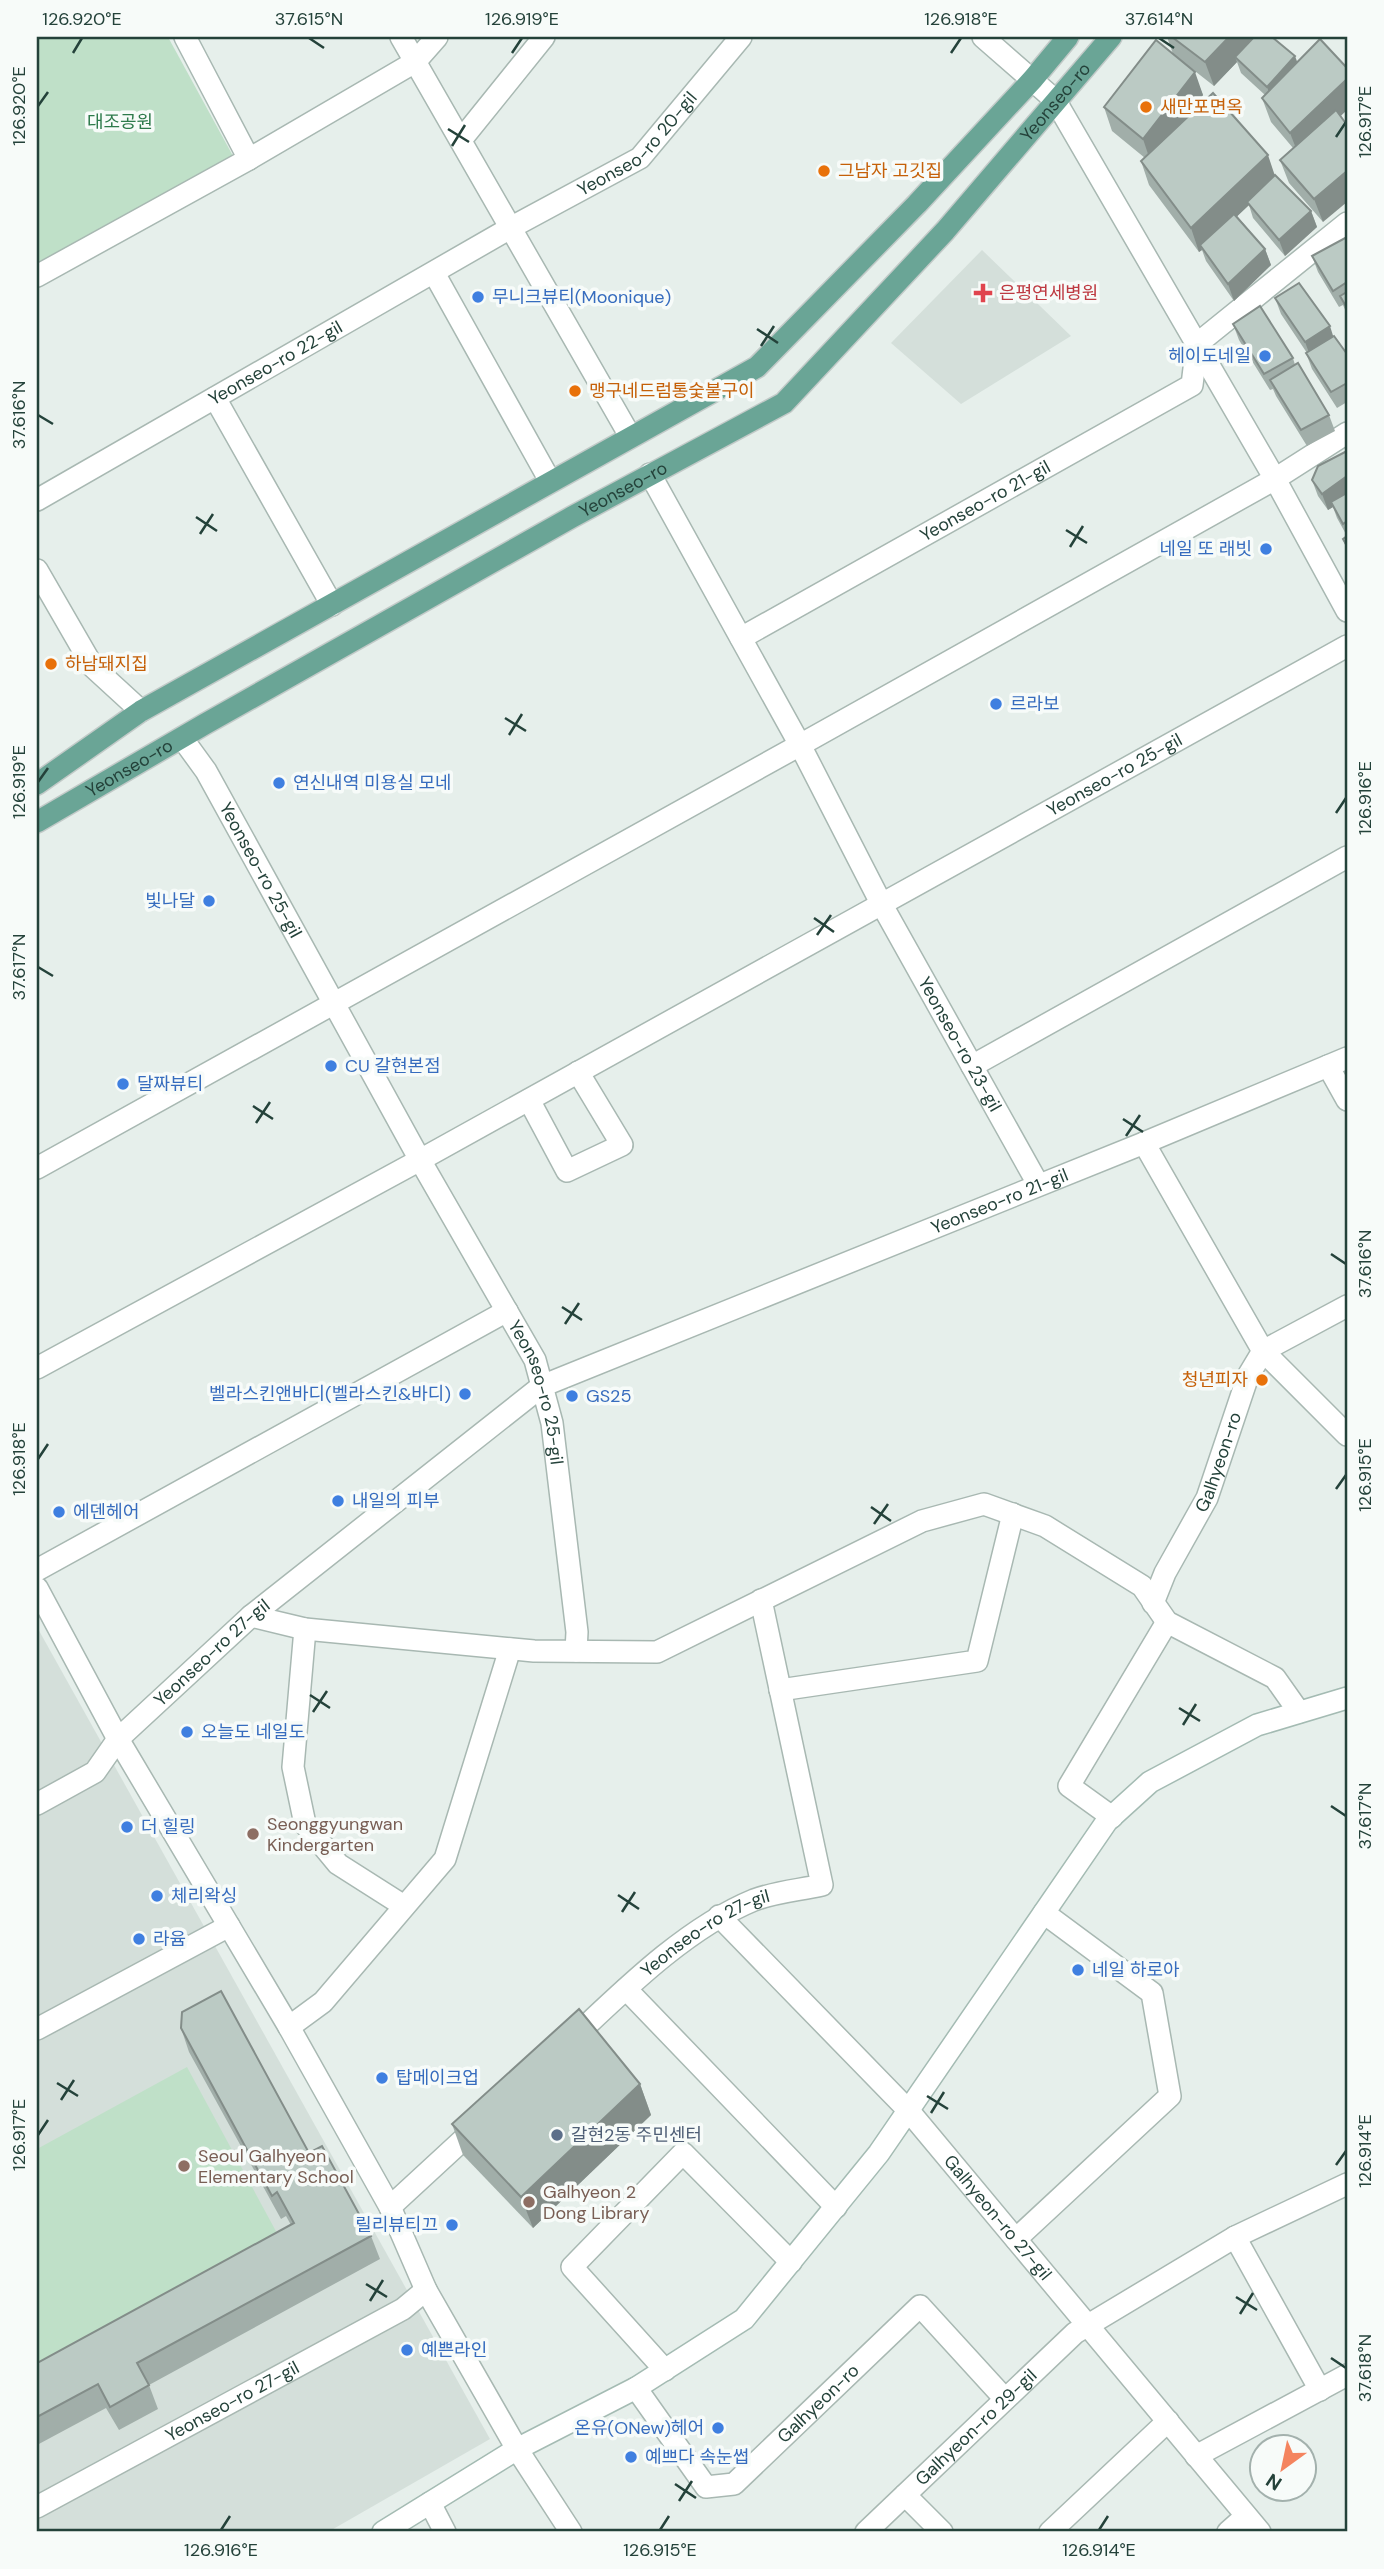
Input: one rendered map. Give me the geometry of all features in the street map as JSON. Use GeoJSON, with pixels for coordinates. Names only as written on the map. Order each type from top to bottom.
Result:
{"type":"FeatureCollection","features":[{"type":"Feature","properties":{"kind":"main road","name":"Yeonseo-ro"},"geometry":{"type":"LineString","coordinates":[[37,784],[141,711],[757,367],[917,204],[1033,79],[1068,37]]}},
{"type":"Feature","properties":{"kind":"main road","name":"Yeonseo-ro"},"geometry":{"type":"LineString","coordinates":[[37,821],[650,474],[784,403],[945,231],[1111,37]]}},
{"type":"Feature","properties":{"kind":"street"},"geometry":{"type":"LineString","coordinates":[[185,37],[248,159]]}},
{"type":"Feature","properties":{"kind":"street"},"geometry":{"type":"LineString","coordinates":[[401,37],[630,436]]}},
{"type":"Feature","properties":{"kind":"street"},"geometry":{"type":"LineString","coordinates":[[37,276],[248,159],[415,62],[437,37]]}},
{"type":"Feature","properties":{"kind":"street"},"geometry":{"type":"LineString","coordinates":[[461,140],[544,37]]}},
{"type":"Feature","properties":{"kind":"street","name":"Yeonseo-ro 20-gil"},"geometry":{"type":"LineString","coordinates":[[512,227],[640,158],[741,37]]}},
{"type":"Feature","properties":{"kind":"street"},"geometry":{"type":"LineString","coordinates":[[983,37],[1055,100],[1275,479],[1347,611]]}},
{"type":"Feature","properties":{"kind":"street"},"geometry":{"type":"LineString","coordinates":[[1197,344],[1347,223]]}},
{"type":"Feature","properties":{"kind":"street","name":"Yeonseo-ro 22-gil"},"geometry":{"type":"LineString","coordinates":[[37,500],[512,227]]}},
{"type":"Feature","properties":{"kind":"street"},"geometry":{"type":"LineString","coordinates":[[434,273],[550,481]]}},
{"type":"Feature","properties":{"kind":"street","name":"Yeonseo-ro 21-gil"},"geometry":{"type":"LineString","coordinates":[[741,638],[1192,385],[1197,344]]}},
{"type":"Feature","properties":{"kind":"street"},"geometry":{"type":"LineString","coordinates":[[215,398],[332,604]]}},
{"type":"Feature","properties":{"kind":"street"},"geometry":{"type":"LineString","coordinates":[[37,1168],[1275,479],[1347,433]]}},
{"type":"Feature","properties":{"kind":"street","name":"Yeonseo-ro 23-gil"},"geometry":{"type":"LineString","coordinates":[[650,474],[800,745],[882,905],[1038,1184]]}},
{"type":"Feature","properties":{"kind":"street"},"geometry":{"type":"LineString","coordinates":[[37,570],[93,667],[141,711]]}},
{"type":"Feature","properties":{"kind":"street","name":"Yeonseo-ro 25-gil"},"geometry":{"type":"LineString","coordinates":[[882,905],[1347,646]]}},
{"type":"Feature","properties":{"kind":"street","name":"Yeonseo-ro 25-gil"},"geometry":{"type":"LineString","coordinates":[[183,738],[206,771],[420,1160],[535,1360],[552,1423],[577,1632],[576,1651]]}},
{"type":"Feature","properties":{"kind":"street"},"geometry":{"type":"LineString","coordinates":[[972,1066],[1347,857]]}},
{"type":"Feature","properties":{"kind":"street"},"geometry":{"type":"LineString","coordinates":[[37,1368],[882,905]]}},
{"type":"Feature","properties":{"kind":"street"},"geometry":{"type":"LineString","coordinates":[[1347,1100],[1338,1062],[1144,1143],[1263,1351],[1347,1435]]}},
{"type":"Feature","properties":{"kind":"street"},"geometry":{"type":"LineString","coordinates":[[529,1100],[567,1171],[622,1145],[578,1072]]}},
{"type":"Feature","properties":{"kind":"street","name":"Yeonseo-ro 21-gil"},"geometry":{"type":"LineString","coordinates":[[542,1386],[1144,1143]]}},
{"type":"Feature","properties":{"kind":"street"},"geometry":{"type":"LineString","coordinates":[[1263,1351],[1347,1306]]}},
{"type":"Feature","properties":{"kind":"street"},"geometry":{"type":"LineString","coordinates":[[37,1570],[507,1311]]}},
{"type":"Feature","properties":{"kind":"street","name":"Galhyeon-ro"},"geometry":{"type":"LineString","coordinates":[[1153,1602],[1165,1573],[1208,1499],[1248,1376],[1263,1351]]}},
{"type":"Feature","properties":{"kind":"street","name":"Yeonseo-ro 27-gil"},"geometry":{"type":"LineString","coordinates":[[37,1804],[95,1772],[118,1739],[251,1616],[542,1386]]}},
{"type":"Feature","properties":{"kind":"street"},"geometry":{"type":"LineString","coordinates":[[251,1616],[305,1629],[510,1649],[657,1652],[922,1521],[984,1504],[1045,1526],[1142,1586],[1167,1622],[1275,1678],[1299,1712]]}},
{"type":"Feature","properties":{"kind":"street"},"geometry":{"type":"LineString","coordinates":[[780,1690],[978,1661],[1013,1514]]}},
{"type":"Feature","properties":{"kind":"street"},"geometry":{"type":"LineString","coordinates":[[37,1588],[118,1739],[289,2027],[390,2207],[426,2290],[517,2449],[572,2532]]}},
{"type":"Feature","properties":{"kind":"street","name":"Yeonseo-ro 27-gil"},"geometry":{"type":"LineString","coordinates":[[555,2054],[626,1989],[719,1916],[757,1899],[822,1885],[761,1600]]}},
{"type":"Feature","properties":{"kind":"street"},"geometry":{"type":"LineString","coordinates":[[1112,1816],[1069,1786],[1167,1622]]}},
{"type":"Feature","properties":{"kind":"street"},"geometry":{"type":"LineString","coordinates":[[305,1629],[293,1767],[305,1824],[338,1864],[404,1906]]}},
{"type":"Feature","properties":{"kind":"street"},"geometry":{"type":"LineString","coordinates":[[289,2027],[323,2002],[445,1859],[510,1649]]}},
{"type":"Feature","properties":{"kind":"street"},"geometry":{"type":"LineString","coordinates":[[383,2532],[517,2449],[636,2388],[744,2319],[879,2153],[1112,1816],[1150,1782],[1257,1725],[1347,1698]]}},
{"type":"Feature","properties":{"kind":"street"},"geometry":{"type":"LineString","coordinates":[[1016,2239],[1170,2096],[1152,1993],[1044,1913]]}},
{"type":"Feature","properties":{"kind":"street"},"geometry":{"type":"LineString","coordinates":[[719,1916],[908,2110]]}},
{"type":"Feature","properties":{"kind":"street"},"geometry":{"type":"LineString","coordinates":[[37,2029],[229,1926]]}},
{"type":"Feature","properties":{"kind":"street"},"geometry":{"type":"LineString","coordinates":[[626,1989],[836,2207]]}},
{"type":"Feature","properties":{"kind":"street"},"geometry":{"type":"LineString","coordinates":[[390,2207],[496,2109]]}},
{"type":"Feature","properties":{"kind":"street","name":"Galhyeon-ro 27-gil"},"geometry":{"type":"LineString","coordinates":[[908,2110],[1260,2532]]}},
{"type":"Feature","properties":{"kind":"street"},"geometry":{"type":"LineString","coordinates":[[665,2370],[572,2267],[683,2153],[791,2262]]}},
{"type":"Feature","properties":{"kind":"street"},"geometry":{"type":"LineString","coordinates":[[1088,2325],[1235,2237],[1347,2184]]}},
{"type":"Feature","properties":{"kind":"street"},"geometry":{"type":"LineString","coordinates":[[1235,2237],[1320,2390]]}},
{"type":"Feature","properties":{"kind":"street","name":"Yeonseo-ro 27-gil"},"geometry":{"type":"LineString","coordinates":[[37,2507],[403,2309],[426,2290]]}},
{"type":"Feature","properties":{"kind":"street","name":"Galhyeon-ro"},"geometry":{"type":"LineString","coordinates":[[636,2388],[706,2487],[734,2484],[920,2305],[1005,2399]]}},
{"type":"Feature","properties":{"kind":"street","name":"Galhyeon-ro 29-gil"},"geometry":{"type":"LineString","coordinates":[[866,2532],[1075,2333],[1088,2325]]}},
{"type":"Feature","properties":{"kind":"street"},"geometry":{"type":"LineString","coordinates":[[1196,2456],[1347,2375]]}},
{"type":"Feature","properties":{"kind":"street"},"geometry":{"type":"LineString","coordinates":[[1050,2532],[1168,2421]]}},
{"type":"Feature","properties":{"kind":"street"},"geometry":{"type":"LineString","coordinates":[[905,2495],[942,2532]]}},
{"type":"Feature","properties":{"kind":"street"},"geometry":{"type":"LineString","coordinates":[[430,2504],[445,2532]]}},
{"type":"Feature","properties":{"kind":"street"},"geometry":{"type":"LineString","coordinates":[[1228,2532],[1246,2516]]}},
{"type":"Feature","properties":{"kind":"shaded area","name":"은평연세병원"},"geometry":{"type":"Polygon","coordinates":[[[982,250],[1071,336],[961,404],[891,343],[982,250]]]}},
{"type":"Feature","properties":{"kind":"shaded area"},"geometry":{"type":"Polygon","coordinates":[[[37,1627],[490,2439],[328,2532],[37,2532],[37,1627]]]}},
{"type":"Feature","properties":{"kind":"green space","name":"대조공원"},"geometry":{"type":"Polygon","coordinates":[[[37,37],[168,37],[233,156],[37,263],[37,37]]]}},
{"type":"Feature","properties":{"kind":"green space"},"geometry":{"type":"Polygon","coordinates":[[[187,2067],[284,2246],[37,2380],[37,2149],[187,2067]]]}},
{"type":"Feature","properties":{"kind":"building"},"geometry":{"type":"Polygon","coordinates":[[[1172,37],[1229,37],[1205,62],[1172,37]]]}},
{"type":"Feature","properties":{"kind":"building"},"geometry":{"type":"Polygon","coordinates":[[[1254,37],[1272,37],[1295,56],[1267,87],[1235,57],[1254,37]]]}},
{"type":"Feature","properties":{"kind":"building"},"geometry":{"type":"Polygon","coordinates":[[[1320,39],[1347,68],[1347,79],[1290,133],[1262,98],[1320,39]]]}},
{"type":"Feature","properties":{"kind":"building"},"geometry":{"type":"Polygon","coordinates":[[[1156,40],[1195,72],[1143,139],[1104,107],[1156,40]]]}},
{"type":"Feature","properties":{"kind":"building"},"geometry":{"type":"Polygon","coordinates":[[[1213,93],[1268,155],[1191,228],[1141,161],[1213,93]]]}},
{"type":"Feature","properties":{"kind":"building"},"geometry":{"type":"Polygon","coordinates":[[[1336,110],[1347,125],[1347,171],[1314,199],[1280,160],[1336,110]]]}},
{"type":"Feature","properties":{"kind":"building"},"geometry":{"type":"Polygon","coordinates":[[[1275,175],[1311,211],[1279,240],[1247,202],[1275,175]]]}},
{"type":"Feature","properties":{"kind":"building"},"geometry":{"type":"Polygon","coordinates":[[[1234,214],[1265,249],[1228,284],[1200,245],[1234,214]]]}},
{"type":"Feature","properties":{"kind":"building"},"geometry":{"type":"Polygon","coordinates":[[[1347,237],[1347,282],[1333,291],[1312,256],[1347,237]]]}},
{"type":"Feature","properties":{"kind":"building"},"geometry":{"type":"Polygon","coordinates":[[[1299,283],[1330,326],[1305,342],[1275,298],[1299,283]]]}},
{"type":"Feature","properties":{"kind":"building"},"geometry":{"type":"Polygon","coordinates":[[[1347,292],[1347,308],[1340,296],[1347,292]]]}},
{"type":"Feature","properties":{"kind":"building"},"geometry":{"type":"Polygon","coordinates":[[[1260,306],[1293,358],[1264,374],[1233,324],[1260,306]]]}},
{"type":"Feature","properties":{"kind":"building"},"geometry":{"type":"Polygon","coordinates":[[[1334,336],[1347,354],[1347,383],[1331,392],[1306,353],[1334,336]]]}},
{"type":"Feature","properties":{"kind":"building"},"geometry":{"type":"Polygon","coordinates":[[[1298,363],[1329,415],[1301,430],[1270,380],[1298,363]]]}},
{"type":"Feature","properties":{"kind":"building"},"geometry":{"type":"Polygon","coordinates":[[[1347,451],[1347,476],[1322,494],[1312,480],[1318,466],[1347,451]]]}},
{"type":"Feature","properties":{"kind":"building"},"geometry":{"type":"Polygon","coordinates":[[[1347,493],[1347,521],[1343,524],[1331,502],[1347,493]]]}},
{"type":"Feature","properties":{"kind":"building"},"geometry":{"type":"Polygon","coordinates":[[[221,1991],[309,2153],[322,2146],[371,2236],[137,2363],[149,2385],[110,2407],[98,2384],[37,2417],[37,2363],[294,2223],[277,2192],[272,2196],[181,2028],[182,2012],[221,1991]]]}},
{"type":"Feature","properties":{"kind":"building","name":"갈현2동 주민센터"},"geometry":{"type":"Polygon","coordinates":[[[579,2009],[640,2084],[521,2197],[452,2124],[579,2009]]]}},
{"type":"Feature","properties":{"kind":"place","name":"새만포면옥"},"geometry":{"type":"Point","coordinates":[1146,107]}},
{"type":"Feature","properties":{"kind":"place","name":"그남자 고깃집"},"geometry":{"type":"Point","coordinates":[824,171]}},
{"type":"Feature","properties":{"kind":"place","name":"은평연세병원"},"geometry":{"type":"Point","coordinates":[983,293]}},
{"type":"Feature","properties":{"kind":"place","name":"무니크뷰티(Moonique)"},"geometry":{"type":"Point","coordinates":[478,297]}},
{"type":"Feature","properties":{"kind":"place","name":"헤이도네일"},"geometry":{"type":"Point","coordinates":[1265,356]}},
{"type":"Feature","properties":{"kind":"place","name":"맹구네드럼통숯불구이"},"geometry":{"type":"Point","coordinates":[575,391]}},
{"type":"Feature","properties":{"kind":"place","name":"네일 또 래빗"},"geometry":{"type":"Point","coordinates":[1266,549]}},
{"type":"Feature","properties":{"kind":"place","name":"하남돼지집"},"geometry":{"type":"Point","coordinates":[51,664]}},
{"type":"Feature","properties":{"kind":"place","name":"르라보"},"geometry":{"type":"Point","coordinates":[996,704]}},
{"type":"Feature","properties":{"kind":"place","name":"연신내역 미용실 모네"},"geometry":{"type":"Point","coordinates":[279,783]}},
{"type":"Feature","properties":{"kind":"place","name":"빛나달"},"geometry":{"type":"Point","coordinates":[209,901]}},
{"type":"Feature","properties":{"kind":"place","name":"CU 갈현본점"},"geometry":{"type":"Point","coordinates":[331,1066]}},
{"type":"Feature","properties":{"kind":"place","name":"달짜뷰티"},"geometry":{"type":"Point","coordinates":[123,1084]}},
{"type":"Feature","properties":{"kind":"place","name":"청년피자"},"geometry":{"type":"Point","coordinates":[1262,1380]}},
{"type":"Feature","properties":{"kind":"place","name":"벨라스킨앤바디(벨라스킨&바디)"},"geometry":{"type":"Point","coordinates":[465,1394]}},
{"type":"Feature","properties":{"kind":"place","name":"GS25"},"geometry":{"type":"Point","coordinates":[572,1396]}},
{"type":"Feature","properties":{"kind":"place","name":"내일의 피부"},"geometry":{"type":"Point","coordinates":[338,1501]}},
{"type":"Feature","properties":{"kind":"place","name":"에덴헤어"},"geometry":{"type":"Point","coordinates":[59,1512]}},
{"type":"Feature","properties":{"kind":"place","name":"오늘도 네일도"},"geometry":{"type":"Point","coordinates":[187,1732]}},
{"type":"Feature","properties":{"kind":"place","name":"더 힐링"},"geometry":{"type":"Point","coordinates":[127,1827]}},
{"type":"Feature","properties":{"kind":"place","name":"Seonggyungwan Kindergarten"},"geometry":{"type":"Point","coordinates":[253,1834]}},
{"type":"Feature","properties":{"kind":"place","name":"체리왁싱"},"geometry":{"type":"Point","coordinates":[157,1896]}},
{"type":"Feature","properties":{"kind":"place","name":"라윰"},"geometry":{"type":"Point","coordinates":[139,1939]}},
{"type":"Feature","properties":{"kind":"place","name":"네일 하로아"},"geometry":{"type":"Point","coordinates":[1078,1970]}},
{"type":"Feature","properties":{"kind":"place","name":"탑메이크업"},"geometry":{"type":"Point","coordinates":[382,2078]}},
{"type":"Feature","properties":{"kind":"place","name":"갈현2동 주민센터"},"geometry":{"type":"Point","coordinates":[557,2135]}},
{"type":"Feature","properties":{"kind":"place","name":"Seoul Galhyeon Elementary School"},"geometry":{"type":"Point","coordinates":[184,2166]}},
{"type":"Feature","properties":{"kind":"place","name":"Galhyeon 2 Dong Library"},"geometry":{"type":"Point","coordinates":[529,2202]}},
{"type":"Feature","properties":{"kind":"place","name":"릴리뷰티끄"},"geometry":{"type":"Point","coordinates":[452,2225]}},
{"type":"Feature","properties":{"kind":"place","name":"예쁜라인"},"geometry":{"type":"Point","coordinates":[407,2350]}},
{"type":"Feature","properties":{"kind":"place","name":"온유(ONew)헤어"},"geometry":{"type":"Point","coordinates":[718,2428]}},
{"type":"Feature","properties":{"kind":"place","name":"예쁘다 속눈썹"},"geometry":{"type":"Point","coordinates":[631,2457]}}]}
